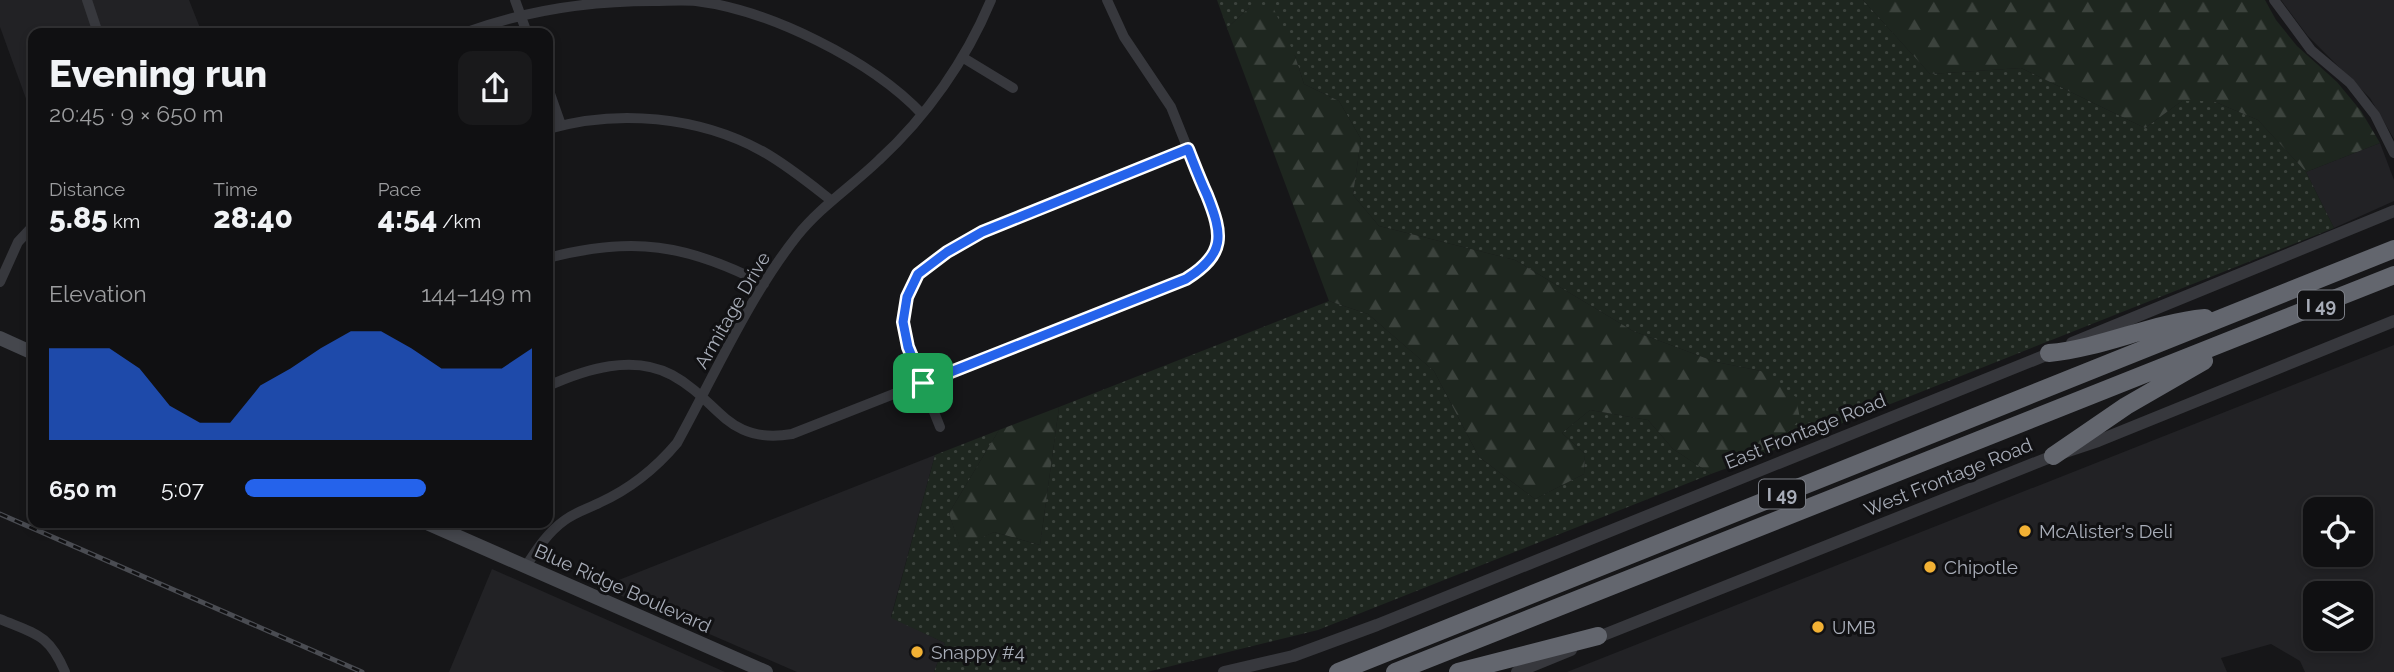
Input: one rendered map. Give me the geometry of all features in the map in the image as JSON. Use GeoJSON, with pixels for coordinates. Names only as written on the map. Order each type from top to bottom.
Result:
{"type":"FeatureCollection","features":[{"type":"Feature","properties":{"kind":"highway","name":"I 49"},"geometry":{"type":"LineString","coordinates":[[1338,672],[2394,248]]}},
{"type":"Feature","properties":{"kind":"highway","name":"I 49"},"geometry":{"type":"LineString","coordinates":[[1395,672],[2394,275]]}},
{"type":"Feature","properties":{"kind":"highway"},"geometry":{"type":"LineString","coordinates":[[2049,354],[2077,351],[2178,320],[2226,316]]}},
{"type":"Feature","properties":{"kind":"highway"},"geometry":{"type":"LineString","coordinates":[[2053,456],[2126,406],[2248,334]]}},
{"type":"Feature","properties":{"kind":"highway"},"geometry":{"type":"LineString","coordinates":[[1458,672],[1598,636]]}},
{"type":"Feature","properties":{"kind":"main road"},"geometry":{"type":"LineString","coordinates":[[0,338],[28,351]]}},
{"type":"Feature","properties":{"kind":"main road","name":"Blue Ridge Boulevard"},"geometry":{"type":"LineString","coordinates":[[438,528],[766,672]]}},
{"type":"Feature","properties":{"kind":"street"},"geometry":{"type":"LineString","coordinates":[[87,0],[96,28]]}},
{"type":"Feature","properties":{"kind":"street"},"geometry":{"type":"LineString","coordinates":[[515,0],[525,28]]}},
{"type":"Feature","properties":{"kind":"street"},"geometry":{"type":"LineString","coordinates":[[478,28],[558,8],[621,1],[695,0],[760,17],[819,41],[880,78],[922,114]]}},
{"type":"Feature","properties":{"kind":"street","name":"Armitage Drive"},"geometry":{"type":"LineString","coordinates":[[526,566],[543,539],[562,521],[582,509],[600,503],[660,464],[677,443],[764,284],[798,235],[832,201],[880,160],[922,114],[962,57],[991,0]]}},
{"type":"Feature","properties":{"kind":"street"},"geometry":{"type":"LineString","coordinates":[[553,384],[597,369],[635,364],[654,368],[671,375],[728,423],[739,429],[759,435],[780,436],[923,383],[1180,281],[1201,269],[1211,258],[1218,238],[1218,224],[1171,107],[1124,37],[1107,0]]}},
{"type":"Feature","properties":{"kind":"street"},"geometry":{"type":"LineString","coordinates":[[2274,0],[2311,50],[2350,83],[2375,116],[2394,153]]}},
{"type":"Feature","properties":{"kind":"street"},"geometry":{"type":"LineString","coordinates":[[962,57],[1013,88]]}},
{"type":"Feature","properties":{"kind":"street"},"geometry":{"type":"LineString","coordinates":[[553,103],[561,125]]}},
{"type":"Feature","properties":{"kind":"street"},"geometry":{"type":"LineString","coordinates":[[553,127],[596,119],[636,117],[681,122],[724,134],[761,150],[832,201]]}},
{"type":"Feature","properties":{"kind":"street"},"geometry":{"type":"LineString","coordinates":[[940,427],[908,347],[903,322],[907,297],[918,274],[947,252],[982,232],[1188,149]]}},
{"type":"Feature","properties":{"kind":"street","name":"East Frontage Road"},"geometry":{"type":"LineString","coordinates":[[1224,672],[1293,656],[1377,625],[2049,354],[2394,211]]}},
{"type":"Feature","properties":{"kind":"street"},"geometry":{"type":"LineString","coordinates":[[0,282],[19,242],[28,232]]}},
{"type":"Feature","properties":{"kind":"street"},"geometry":{"type":"LineString","coordinates":[[553,257],[612,246],[652,247],[706,257],[764,284]]}},
{"type":"Feature","properties":{"kind":"street","name":"West Frontage Road"},"geometry":{"type":"LineString","coordinates":[[1517,672],[1581,646],[1598,636],[2053,456],[2098,441],[2394,321]]}},
{"type":"Feature","properties":{"kind":"street"},"geometry":{"type":"LineString","coordinates":[[0,620],[40,636],[51,644],[65,672]]}},
{"type":"Feature","properties":{"kind":"shaded area"},"geometry":{"type":"Polygon","coordinates":[[[0,0],[189,0],[200,28],[28,28],[28,104],[0,27],[0,0]]]}},
{"type":"Feature","properties":{"kind":"shaded area"},"geometry":{"type":"Polygon","coordinates":[[[2281,0],[2394,0],[2394,139],[2370,98],[2307,35],[2281,0]]]}},
{"type":"Feature","properties":{"kind":"shaded area"},"geometry":{"type":"Polygon","coordinates":[[[2380,143],[2394,180],[2394,201],[2334,228],[2306,172],[2380,143]]]}},
{"type":"Feature","properties":{"kind":"shaded area"},"geometry":{"type":"Polygon","coordinates":[[[2394,345],[2394,672],[2305,672],[2300,661],[2271,644],[2221,658],[2227,672],[1567,672],[2394,345]]]}},
{"type":"Feature","properties":{"kind":"shaded area"},"geometry":{"type":"Polygon","coordinates":[[[935,455],[891,617],[945,643],[934,672],[797,672],[601,587],[935,455]]]}},
{"type":"Feature","properties":{"kind":"shaded area"},"geometry":{"type":"Polygon","coordinates":[[[492,569],[725,672],[449,672],[492,569]]]}},
{"type":"Feature","properties":{"kind":"green space"},"geometry":{"type":"Polygon","coordinates":[[[1217,0],[1863,0],[1930,74],[2021,68],[2145,128],[2182,101],[2213,101],[2258,120],[2306,172],[2334,228],[1757,457],[1781,440],[1761,371],[1716,362],[1633,331],[1515,260],[1379,226],[1353,195],[1361,139],[1339,101],[1304,84],[1295,56],[1249,8],[1227,28],[1217,0]]]}},
{"type":"Feature","properties":{"kind":"green space"},"geometry":{"type":"Polygon","coordinates":[[[1863,0],[2265,0],[2276,20],[2297,46],[2337,82],[2361,111],[2380,143],[2306,172],[2258,120],[2213,101],[2182,101],[2145,128],[2021,68],[1930,74],[1863,0]]]}},
{"type":"Feature","properties":{"kind":"green space"},"geometry":{"type":"Polygon","coordinates":[[[1273,7],[1295,56],[1304,84],[1339,101],[1361,139],[1353,195],[1379,226],[1515,260],[1633,331],[1716,362],[1761,371],[1796,397],[1800,419],[1781,440],[1757,457],[1711,474],[1673,449],[1648,420],[1590,410],[1562,433],[1585,454],[1584,474],[1535,499],[1479,457],[1434,371],[1368,314],[1329,301],[1227,28],[1249,8],[1273,7]]]}},
{"type":"Feature","properties":{"kind":"green space"},"geometry":{"type":"Polygon","coordinates":[[[1329,301],[1368,314],[1434,371],[1479,457],[1535,499],[1584,474],[1585,454],[1562,433],[1590,410],[1648,420],[1673,449],[1711,474],[1318,630],[1147,672],[934,672],[945,643],[891,618],[935,455],[999,430],[949,513],[960,547],[994,532],[1040,545],[1059,407],[1329,301]]]}},
{"type":"Feature","properties":{"kind":"green space"},"geometry":{"type":"Polygon","coordinates":[[[1059,407],[1040,545],[994,532],[960,548],[949,513],[999,430],[1059,407]]]}},
{"type":"Feature","properties":{"kind":"railway"},"geometry":{"type":"LineString","coordinates":[[0,514],[28,526]]}},
{"type":"Feature","properties":{"kind":"railway"},"geometry":{"type":"LineString","coordinates":[[32,528],[362,672]]}},
{"type":"Feature","properties":{"kind":"place","name":"McAlister's Deli"},"geometry":{"type":"Point","coordinates":[2025,531]}},
{"type":"Feature","properties":{"kind":"place","name":"Chipotle"},"geometry":{"type":"Point","coordinates":[1930,567]}},
{"type":"Feature","properties":{"kind":"place","name":"UMB"},"geometry":{"type":"Point","coordinates":[1818,627]}},
{"type":"Feature","properties":{"kind":"place","name":"Snappy #4"},"geometry":{"type":"Point","coordinates":[917,652]}},
{"type":"Feature","properties":{"kind":"route"},"geometry":{"type":"LineString","coordinates":[[1188,149],[1218,224],[1216,249],[1201,269],[1186,279],[923,383],[908,347],[903,322],[907,297],[918,274],[947,252],[982,232],[1188,149]]}}]}
